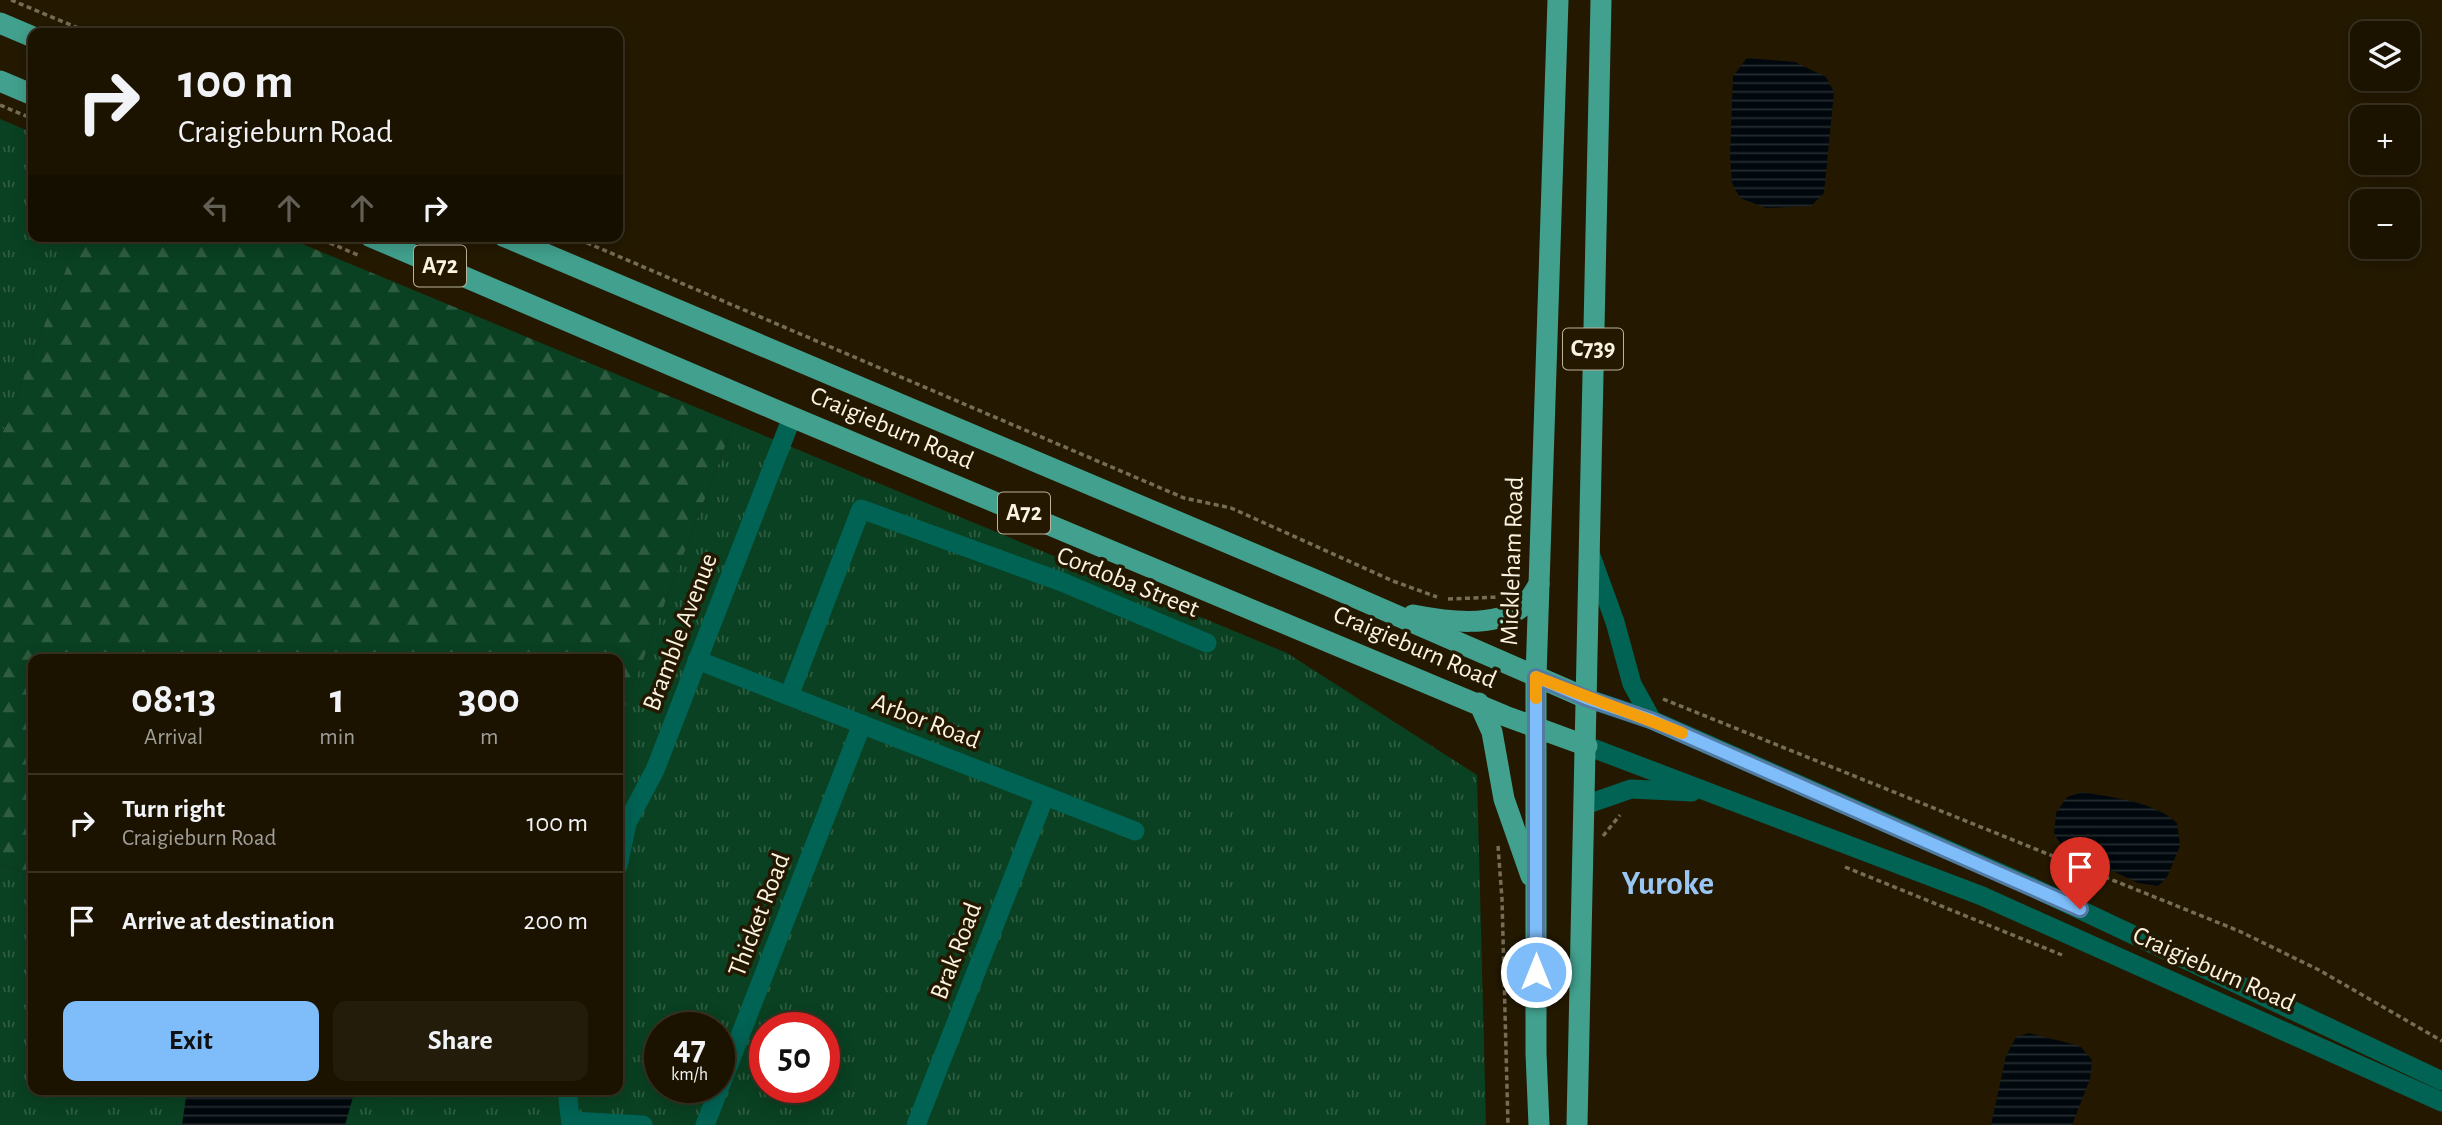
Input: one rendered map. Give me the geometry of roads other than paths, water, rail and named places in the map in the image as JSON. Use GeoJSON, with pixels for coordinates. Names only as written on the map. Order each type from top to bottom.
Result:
{"type":"FeatureCollection","features":[{"type":"Feature","properties":{"kind":"main road","name":"Mickleham Road"},"geometry":{"type":"LineString","coordinates":[[1539,1125],[1536,677],[1558,0]]}},
{"type":"Feature","properties":{"kind":"main road","name":"C739"},"geometry":{"type":"LineString","coordinates":[[1577,1125],[1601,0]]}},
{"type":"Feature","properties":{"kind":"main road"},"geometry":{"type":"LineString","coordinates":[[0,23],[28,35]]}},
{"type":"Feature","properties":{"kind":"main road"},"geometry":{"type":"LineString","coordinates":[[0,82],[28,93]]}},
{"type":"Feature","properties":{"kind":"main road","name":"Craigieburn Road"},"geometry":{"type":"LineString","coordinates":[[383,242],[792,417],[1587,746]]}},
{"type":"Feature","properties":{"kind":"main road","name":"Craigieburn Road"},"geometry":{"type":"LineString","coordinates":[[517,242],[1586,698]]}},
{"type":"Feature","properties":{"kind":"main road"},"geometry":{"type":"LineString","coordinates":[[1380,608],[1465,622],[1504,615],[1520,609],[1531,598],[1539,584]]}},
{"type":"Feature","properties":{"kind":"main road"},"geometry":{"type":"LineString","coordinates":[[1479,703],[1492,732],[1504,799],[1536,892]]}},
{"type":"Feature","properties":{"kind":"street","name":"Bramble Avenue"},"geometry":{"type":"LineString","coordinates":[[623,842],[627,823],[655,770],[792,417]]}},
{"type":"Feature","properties":{"kind":"street","name":"Cordoba Street"},"geometry":{"type":"LineString","coordinates":[[789,696],[861,509],[1062,582],[1207,643]]}},
{"type":"Feature","properties":{"kind":"street"},"geometry":{"type":"LineString","coordinates":[[1589,549],[1615,622],[1632,684],[1651,720]]}},
{"type":"Feature","properties":{"kind":"street","name":"Arbor Road"},"geometry":{"type":"LineString","coordinates":[[697,660],[1135,831]]}},
{"type":"Feature","properties":{"kind":"street","name":"Craigieburn Road"},"geometry":{"type":"LineString","coordinates":[[1586,698],[1651,720],[2032,887],[2442,1081]]}},
{"type":"Feature","properties":{"kind":"street","name":"Thicket Road"},"geometry":{"type":"LineString","coordinates":[[705,1125],[862,724]]}},
{"type":"Feature","properties":{"kind":"street","name":"Craigieburn Road"},"geometry":{"type":"LineString","coordinates":[[1587,746],[1982,896],[2442,1102]]}},
{"type":"Feature","properties":{"kind":"street"},"geometry":{"type":"LineString","coordinates":[[1585,804],[1631,789],[1714,794]]}},
{"type":"Feature","properties":{"kind":"street","name":"Brak Road"},"geometry":{"type":"LineString","coordinates":[[916,1125],[1045,796]]}},
{"type":"Feature","properties":{"kind":"street"},"geometry":{"type":"LineString","coordinates":[[2216,975],[2329,1036],[2442,1090]]}},
{"type":"Feature","properties":{"kind":"street"},"geometry":{"type":"LineString","coordinates":[[2329,1036],[2339,1055]]}},
{"type":"Feature","properties":{"kind":"street"},"geometry":{"type":"LineString","coordinates":[[568,1095],[571,1123],[643,1125]]}},
{"type":"Feature","properties":{"kind":"district","name":"Yuroke"},"geometry":{"type":"Point","coordinates":[1668,884]}}]}
